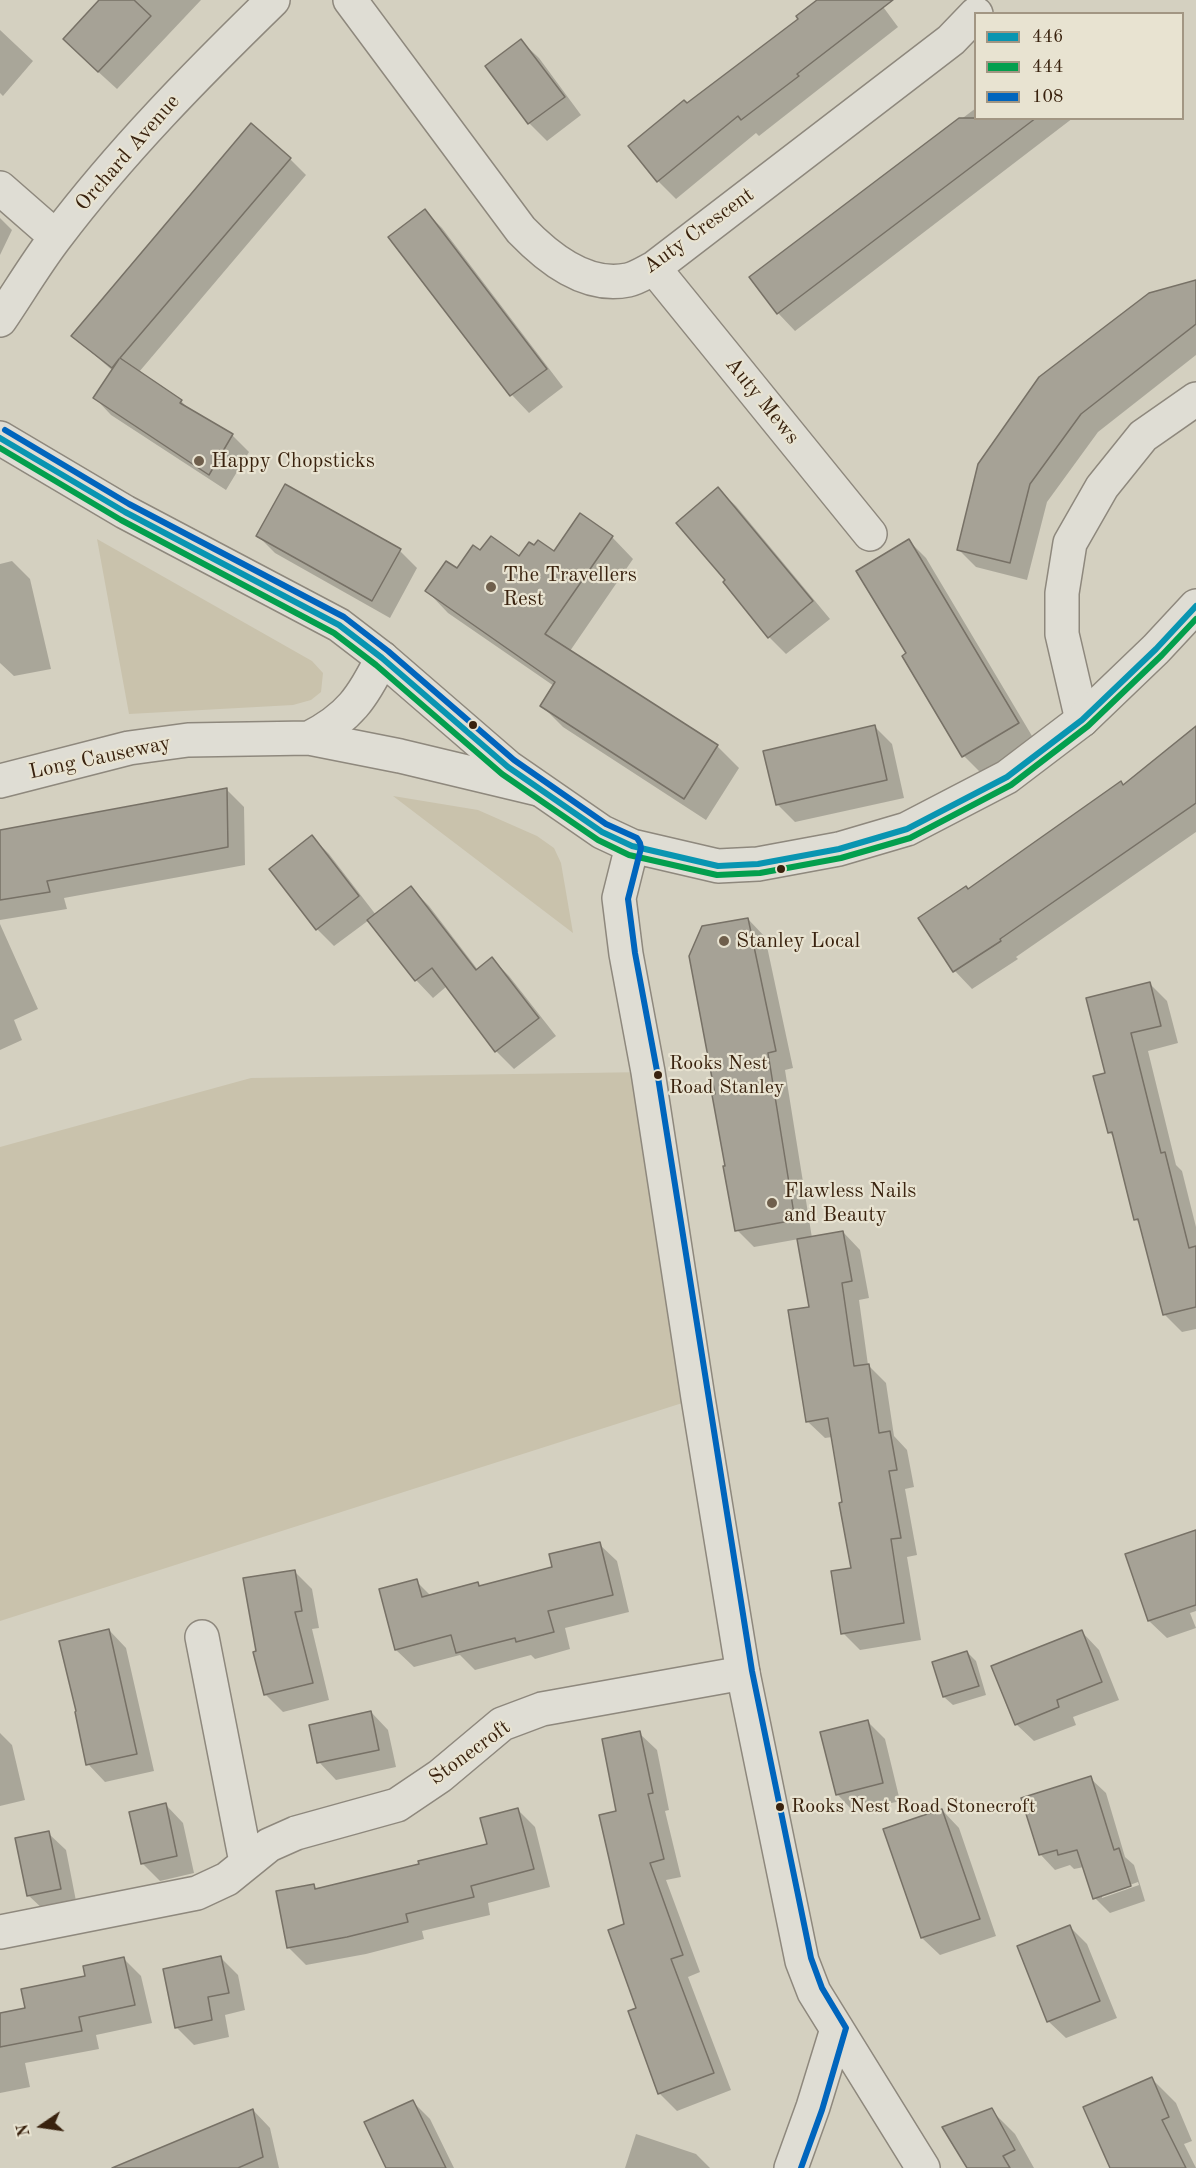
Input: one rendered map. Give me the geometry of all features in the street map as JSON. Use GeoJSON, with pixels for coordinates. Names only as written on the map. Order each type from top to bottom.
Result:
{"type":"FeatureCollection","features":[{"type":"Feature","properties":{"kind":"street","name":"Orchard Avenue"},"geometry":{"type":"LineString","coordinates":[[0,320],[56,237],[135,141],[273,0]]}},
{"type":"Feature","properties":{"kind":"street","name":"Auty Crescent"},"geometry":{"type":"LineString","coordinates":[[350,0],[521,230],[544,253],[573,272],[603,281],[628,280],[654,268],[925,61],[951,40],[974,16]]}},
{"type":"Feature","properties":{"kind":"street"},"geometry":{"type":"LineString","coordinates":[[0,188],[56,237]]}},
{"type":"Feature","properties":{"kind":"street","name":"Auty Mews"},"geometry":{"type":"LineString","coordinates":[[654,268],[870,534]]}},
{"type":"Feature","properties":{"kind":"street"},"geometry":{"type":"LineString","coordinates":[[1082,720],[1062,634],[1062,593],[1070,543],[1102,487],[1143,436],[1196,399]]}},
{"type":"Feature","properties":{"kind":"street"},"geometry":{"type":"LineString","coordinates":[[0,438],[125,512],[339,625],[382,658],[508,767],[602,832],[632,846],[718,866],[758,864],[850,846],[907,830],[1006,777],[1082,720],[1156,649],[1196,606]]}},
{"type":"Feature","properties":{"kind":"street","name":"Long Causeway"},"geometry":{"type":"LineString","coordinates":[[309,738],[332,726],[346,713],[365,692],[382,658]]}},
{"type":"Feature","properties":{"kind":"street","name":"Long Causeway"},"geometry":{"type":"LineString","coordinates":[[0,781],[129,748],[188,740],[309,738],[400,756],[538,789]]}},
{"type":"Feature","properties":{"kind":"street"},"geometry":{"type":"LineString","coordinates":[[632,846],[619,898],[626,954],[648,1072],[743,1673],[802,1961],[814,1992],[923,2168]]}},
{"type":"Feature","properties":{"kind":"street"},"geometry":{"type":"LineString","coordinates":[[202,1637],[246,1862]]}},
{"type":"Feature","properties":{"kind":"street","name":"Stonecroft"},"geometry":{"type":"LineString","coordinates":[[0,1932],[197,1893],[226,1879],[268,1845],[296,1833],[397,1805],[440,1776],[502,1724],[542,1709],[743,1673]]}},
{"type":"Feature","properties":{"kind":"street"},"geometry":{"type":"LineString","coordinates":[[791,2168],[813,2108],[837,2029]]}},
{"type":"Feature","properties":{"kind":"shaded area"},"geometry":{"type":"Polygon","coordinates":[[[97,539],[312,661],[323,673],[321,692],[311,700],[293,705],[129,714],[97,539]]]}},
{"type":"Feature","properties":{"kind":"shaded area"},"geometry":{"type":"Polygon","coordinates":[[[393,796],[478,810],[537,836],[554,848],[561,863],[573,933],[393,796]]]}},
{"type":"Feature","properties":{"kind":"shaded area"},"geometry":{"type":"Polygon","coordinates":[[[648,1072],[698,1398],[0,1621],[0,1147],[251,1078],[648,1072]]]}},
{"type":"Feature","properties":{"kind":"building"},"geometry":{"type":"Polygon","coordinates":[[[99,0],[134,0],[151,16],[98,72],[63,39],[99,0]]]}},
{"type":"Feature","properties":{"kind":"building"},"geometry":{"type":"Polygon","coordinates":[[[817,0],[893,0],[741,120],[738,116],[657,182],[628,146],[684,100],[687,103],[798,19],[796,16],[817,0]]]}},
{"type":"Feature","properties":{"kind":"building"},"geometry":{"type":"Polygon","coordinates":[[[521,39],[565,97],[528,124],[485,66],[521,39]]]}},
{"type":"Feature","properties":{"kind":"building"},"geometry":{"type":"Polygon","coordinates":[[[959,118],[1033,120],[777,314],[749,277],[959,118]]]}},
{"type":"Feature","properties":{"kind":"building"},"geometry":{"type":"Polygon","coordinates":[[[251,123],[291,158],[120,358],[182,400],[180,403],[233,434],[209,475],[93,398],[119,359],[112,368],[71,336],[251,123]]]}},
{"type":"Feature","properties":{"kind":"building"},"geometry":{"type":"Polygon","coordinates":[[[425,209],[547,369],[510,396],[388,237],[425,209]]]}},
{"type":"Feature","properties":{"kind":"building"},"geometry":{"type":"Polygon","coordinates":[[[1196,280],[1196,324],[1081,414],[1030,484],[1010,563],[957,550],[978,464],[1039,377],[1149,293],[1196,280]]]}},
{"type":"Feature","properties":{"kind":"building"},"geometry":{"type":"Polygon","coordinates":[[[285,484],[401,549],[372,601],[256,536],[285,484]]]}},
{"type":"Feature","properties":{"kind":"building"},"geometry":{"type":"Polygon","coordinates":[[[718,487],[813,601],[768,638],[723,582],[725,580],[676,523],[718,487]]]}},
{"type":"Feature","properties":{"kind":"building"},"geometry":{"type":"Polygon","coordinates":[[[580,513],[613,536],[545,634],[718,745],[684,799],[540,706],[555,682],[425,591],[446,561],[457,568],[473,545],[480,550],[491,536],[519,556],[529,542],[534,545],[538,540],[554,551],[580,513]]]}},
{"type":"Feature","properties":{"kind":"building"},"geometry":{"type":"Polygon","coordinates":[[[909,539],[1019,723],[962,757],[902,656],[906,653],[856,571],[909,539]]]}},
{"type":"Feature","properties":{"kind":"building"},"geometry":{"type":"Polygon","coordinates":[[[875,725],[887,780],[776,805],[763,751],[875,725]]]}},
{"type":"Feature","properties":{"kind":"building"},"geometry":{"type":"Polygon","coordinates":[[[1196,726],[1196,803],[1000,939],[1001,941],[953,972],[918,918],[966,886],[968,889],[1121,781],[1123,785],[1196,726]]]}},
{"type":"Feature","properties":{"kind":"building"},"geometry":{"type":"Polygon","coordinates":[[[227,788],[228,847],[47,881],[50,892],[0,900],[0,830],[227,788]]]}},
{"type":"Feature","properties":{"kind":"building"},"geometry":{"type":"Polygon","coordinates":[[[312,835],[359,896],[316,930],[269,869],[312,835]]]}},
{"type":"Feature","properties":{"kind":"building"},"geometry":{"type":"Polygon","coordinates":[[[411,886],[476,970],[492,957],[539,1018],[495,1052],[432,968],[415,981],[367,920],[411,886]]]}},
{"type":"Feature","properties":{"kind":"building"},"geometry":{"type":"Polygon","coordinates":[[[748,918],[776,1051],[768,1053],[795,1220],[735,1231],[712,1095],[715,1094],[689,956],[702,926],[748,918]]]}},
{"type":"Feature","properties":{"kind":"building"},"geometry":{"type":"Polygon","coordinates":[[[1150,982],[1161,1026],[1131,1033],[1161,1153],[1165,1152],[1189,1248],[1196,1246],[1196,1307],[1163,1315],[1138,1219],[1134,1220],[1112,1132],[1108,1133],[1093,1076],[1105,1073],[1086,998],[1150,982]]]}},
{"type":"Feature","properties":{"kind":"building"},"geometry":{"type":"Polygon","coordinates":[[[843,1231],[852,1281],[842,1283],[854,1366],[869,1364],[879,1433],[890,1431],[897,1470],[889,1471],[901,1538],[891,1539],[904,1623],[841,1634],[831,1571],[851,1568],[839,1503],[842,1502],[828,1418],[806,1422],[788,1310],[809,1307],[797,1239],[843,1231]]]}},
{"type":"Feature","properties":{"kind":"building"},"geometry":{"type":"Polygon","coordinates":[[[1196,1530],[1196,1605],[1148,1621],[1125,1554],[1196,1530]]]}},
{"type":"Feature","properties":{"kind":"building"},"geometry":{"type":"Polygon","coordinates":[[[600,1542],[613,1595],[548,1611],[554,1632],[516,1642],[515,1638],[456,1653],[451,1635],[395,1650],[379,1589],[417,1579],[422,1597],[478,1582],[479,1586],[552,1567],[549,1554],[600,1542]]]}},
{"type":"Feature","properties":{"kind":"building"},"geometry":{"type":"Polygon","coordinates":[[[295,1570],[302,1611],[295,1612],[313,1683],[264,1695],[253,1652],[256,1651],[243,1578],[295,1570]]]}},
{"type":"Feature","properties":{"kind":"building"},"geometry":{"type":"Polygon","coordinates":[[[109,1629],[137,1754],[86,1765],[59,1641],[109,1629]]]}},
{"type":"Feature","properties":{"kind":"building"},"geometry":{"type":"Polygon","coordinates":[[[1082,1630],[1102,1682],[1057,1700],[1059,1707],[1015,1725],[991,1666],[1082,1630]]]}},
{"type":"Feature","properties":{"kind":"building"},"geometry":{"type":"Polygon","coordinates":[[[967,1651],[979,1686],[943,1697],[932,1662],[967,1651]]]}},
{"type":"Feature","properties":{"kind":"building"},"geometry":{"type":"Polygon","coordinates":[[[371,1711],[379,1750],[317,1763],[309,1725],[371,1711]]]}},
{"type":"Feature","properties":{"kind":"building"},"geometry":{"type":"Polygon","coordinates":[[[868,1720],[883,1783],[836,1795],[820,1732],[868,1720]]]}},
{"type":"Feature","properties":{"kind":"building"},"geometry":{"type":"Polygon","coordinates":[[[640,1731],[653,1793],[648,1794],[664,1859],[650,1863],[683,1955],[671,1959],[714,2073],[658,2094],[628,2011],[636,2008],[608,1930],[624,1924],[599,1815],[616,1811],[602,1739],[640,1731]]]}},
{"type":"Feature","properties":{"kind":"building"},"geometry":{"type":"Polygon","coordinates":[[[1091,1776],[1114,1850],[1119,1848],[1131,1886],[1093,1899],[1077,1850],[1058,1855],[1057,1850],[1039,1855],[1021,1798],[1091,1776]]]}},
{"type":"Feature","properties":{"kind":"building"},"geometry":{"type":"Polygon","coordinates":[[[166,1803],[177,1856],[141,1864],[129,1812],[166,1803]]]}},
{"type":"Feature","properties":{"kind":"building"},"geometry":{"type":"Polygon","coordinates":[[[518,1808],[534,1869],[471,1886],[474,1897],[406,1914],[408,1922],[347,1937],[287,1948],[276,1891],[314,1884],[315,1889],[419,1864],[418,1861],[487,1844],[480,1818],[518,1808]]]}},
{"type":"Feature","properties":{"kind":"building"},"geometry":{"type":"Polygon","coordinates":[[[942,1809],[980,1919],[921,1938],[883,1829],[942,1809]]]}},
{"type":"Feature","properties":{"kind":"building"},"geometry":{"type":"Polygon","coordinates":[[[49,1831],[61,1889],[27,1896],[15,1838],[49,1831]]]}},
{"type":"Feature","properties":{"kind":"building"},"geometry":{"type":"Polygon","coordinates":[[[1070,1925],[1100,2001],[1047,2022],[1017,1946],[1070,1925]]]}},
{"type":"Feature","properties":{"kind":"building"},"geometry":{"type":"Polygon","coordinates":[[[221,1956],[229,1993],[208,1997],[212,2020],[175,2028],[163,1969],[221,1956]]]}},
{"type":"Feature","properties":{"kind":"building"},"geometry":{"type":"Polygon","coordinates":[[[124,1957],[135,2005],[79,2017],[82,2031],[0,2047],[0,2013],[25,2008],[21,1989],[85,1976],[83,1966],[124,1957]]]}},
{"type":"Feature","properties":{"kind":"building"},"geometry":{"type":"Polygon","coordinates":[[[1152,2077],[1169,2117],[1162,2120],[1186,2168],[1110,2168],[1083,2107],[1152,2077]]]}},
{"type":"Feature","properties":{"kind":"building"},"geometry":{"type":"Polygon","coordinates":[[[413,2100],[446,2168],[386,2168],[364,2122],[413,2100]]]}},
{"type":"Feature","properties":{"kind":"building"},"geometry":{"type":"Polygon","coordinates":[[[992,2108],[1015,2150],[1003,2156],[1010,2168],[967,2168],[942,2127],[992,2108]]]}},
{"type":"Feature","properties":{"kind":"building"},"geometry":{"type":"Polygon","coordinates":[[[253,2109],[263,2157],[238,2168],[112,2168],[253,2109]]]}},
{"type":"Feature","properties":{"kind":"transit line","name":"108"},"geometry":{"type":"LineString","coordinates":[[5,430],[129,504],[344,617],[388,651],[514,760],[606,824],[637,838],[640,843],[641,848],[628,899],[635,953],[657,1071],[752,1671],[811,1958],[822,1988],[846,2028],[822,2110],[801,2168]]}},
{"type":"Feature","properties":{"kind":"transit line","name":"446"},"geometry":{"type":"LineString","coordinates":[[0,438],[125,512],[339,625],[382,658],[508,767],[602,832],[632,846],[718,866],[758,864],[839,849],[907,829],[1007,777],[1082,720],[1156,649],[1196,606]]}},
{"type":"Feature","properties":{"kind":"transit line","name":"444"},"geometry":{"type":"LineString","coordinates":[[0,448],[121,520],[334,633],[376,665],[502,774],[598,840],[629,855],[717,875],[760,873],[841,858],[910,838],[1011,785],[1088,726],[1196,619]]}},
{"type":"Feature","properties":{"kind":"place","name":"Happy Chopsticks"},"geometry":{"type":"Point","coordinates":[199,461]}},
{"type":"Feature","properties":{"kind":"place","name":"The Travellers Rest"},"geometry":{"type":"Point","coordinates":[491,587]}},
{"type":"Feature","properties":{"kind":"place","name":"Stanley Local"},"geometry":{"type":"Point","coordinates":[724,941]}},
{"type":"Feature","properties":{"kind":"place","name":"Rooks Nest Road Stanley"},"geometry":{"type":"Point","coordinates":[658,1075]}},
{"type":"Feature","properties":{"kind":"place","name":"Flawless Nails and Beauty"},"geometry":{"type":"Point","coordinates":[772,1203]}},
{"type":"Feature","properties":{"kind":"place","name":"Rooks Nest Road Stonecroft"},"geometry":{"type":"Point","coordinates":[780,1807]}}]}
